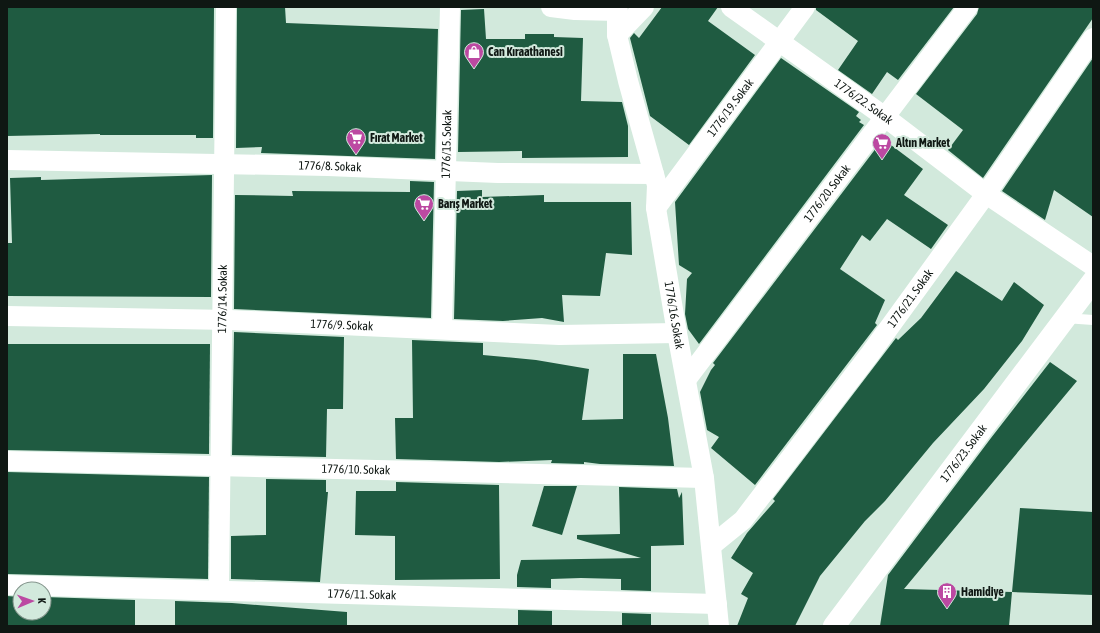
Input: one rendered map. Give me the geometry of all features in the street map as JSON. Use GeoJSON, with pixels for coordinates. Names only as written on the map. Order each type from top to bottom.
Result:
{"type":"FeatureCollection","features":[{"type":"Feature","properties":{"kind":"street","name":"1776/14. Sokak"},"geometry":{"type":"LineString","coordinates":[[219,590],[226,7]]}},
{"type":"Feature","properties":{"kind":"street","name":"1776/15. Sokak"},"geometry":{"type":"LineString","coordinates":[[442,329],[450,7]]}},
{"type":"Feature","properties":{"kind":"street"},"geometry":{"type":"LineString","coordinates":[[551,7],[575,10],[618,9]]}},
{"type":"Feature","properties":{"kind":"street"},"geometry":{"type":"LineString","coordinates":[[617,34],[644,7]]}},
{"type":"Feature","properties":{"kind":"street","name":"1776/22. Sokak"},"geometry":{"type":"LineString","coordinates":[[731,7],[884,117],[986,194],[1093,266]]}},
{"type":"Feature","properties":{"kind":"street","name":"1776/19. Sokak"},"geometry":{"type":"LineString","coordinates":[[656,208],[805,7]]}},
{"type":"Feature","properties":{"kind":"street","name":"1776/20. Sokak"},"geometry":{"type":"LineString","coordinates":[[686,380],[968,7]]}},
{"type":"Feature","properties":{"kind":"street","name":"1776/16. Sokak"},"geometry":{"type":"LineString","coordinates":[[618,9],[617,34],[628,81],[657,185],[656,208],[677,333],[704,478],[719,626]]}},
{"type":"Feature","properties":{"kind":"street","name":"1776/21. Sokak"},"geometry":{"type":"LineString","coordinates":[[711,546],[743,520],[870,354],[986,194],[1093,38]]}},
{"type":"Feature","properties":{"kind":"street","name":"1776/8. Sokak"},"geometry":{"type":"LineString","coordinates":[[7,160],[328,166],[498,173],[654,174]]}},
{"type":"Feature","properties":{"kind":"street","name":"1776/23. Sokak"},"geometry":{"type":"LineString","coordinates":[[834,626],[1093,281]]}},
{"type":"Feature","properties":{"kind":"street","name":"1776/9. Sokak"},"geometry":{"type":"LineString","coordinates":[[7,316],[223,320],[559,335],[677,333]]}},
{"type":"Feature","properties":{"kind":"street","name":"1776/10. Sokak"},"geometry":{"type":"LineString","coordinates":[[7,461],[704,478]]}},
{"type":"Feature","properties":{"kind":"street","name":"1776/11. Sokak"},"geometry":{"type":"LineString","coordinates":[[7,585],[717,604]]}},
{"type":"Feature","properties":{"kind":"lane"},"geometry":{"type":"LineString","coordinates":[[1065,318],[1093,320]]}},
{"type":"Feature","properties":{"kind":"building"},"geometry":{"type":"Polygon","coordinates":[[[7,7],[214,7],[213,138],[196,138],[196,135],[100,134],[7,136],[7,7]]]}},
{"type":"Feature","properties":{"kind":"building"},"geometry":{"type":"Polygon","coordinates":[[[237,7],[285,7],[286,23],[438,29],[435,159],[261,153],[262,147],[236,148],[237,7]]]}},
{"type":"Feature","properties":{"kind":"building"},"geometry":{"type":"Polygon","coordinates":[[[662,7],[718,7],[708,21],[755,55],[689,145],[650,116],[630,38],[634,33],[639,38],[662,7]]]}},
{"type":"Feature","properties":{"kind":"building"},"geometry":{"type":"Polygon","coordinates":[[[816,7],[954,7],[898,80],[887,72],[872,94],[838,70],[858,41],[816,10],[816,7]]]}},
{"type":"Feature","properties":{"kind":"building"},"geometry":{"type":"Polygon","coordinates":[[[979,7],[1093,7],[1093,18],[983,178],[948,150],[963,130],[916,94],[977,14],[979,7]]]}},
{"type":"Feature","properties":{"kind":"building"},"geometry":{"type":"Polygon","coordinates":[[[484,9],[486,39],[525,39],[525,34],[554,34],[554,37],[583,38],[581,101],[622,102],[628,126],[628,157],[522,158],[522,151],[458,152],[461,10],[484,9]]]}},
{"type":"Feature","properties":{"kind":"building"},"geometry":{"type":"Polygon","coordinates":[[[781,58],[859,112],[856,116],[861,120],[859,122],[864,125],[699,344],[688,329],[685,314],[687,279],[692,273],[679,265],[675,202],[781,58]]]}},
{"type":"Feature","properties":{"kind":"building"},"geometry":{"type":"Polygon","coordinates":[[[1093,58],[1093,217],[1054,190],[1045,220],[1002,191],[1093,58]]]}},
{"type":"Feature","properties":{"kind":"building"},"geometry":{"type":"Polygon","coordinates":[[[883,139],[923,169],[904,195],[948,225],[931,249],[887,219],[870,241],[862,235],[840,269],[885,300],[875,323],[877,325],[755,485],[711,448],[719,437],[707,430],[700,392],[715,365],[713,363],[883,139]]]}},
{"type":"Feature","properties":{"kind":"building"},"geometry":{"type":"Polygon","coordinates":[[[212,175],[211,297],[7,296],[7,243],[12,243],[10,178],[41,177],[41,180],[212,175]]]}},
{"type":"Feature","properties":{"kind":"building"},"geometry":{"type":"Polygon","coordinates":[[[410,181],[434,182],[431,318],[234,309],[235,195],[293,196],[292,191],[410,192],[410,181]]]}},
{"type":"Feature","properties":{"kind":"building"},"geometry":{"type":"Polygon","coordinates":[[[482,190],[482,197],[544,195],[544,202],[631,202],[632,255],[606,253],[600,296],[562,295],[564,322],[542,318],[503,321],[454,319],[457,191],[482,190]]]}},
{"type":"Feature","properties":{"kind":"building"},"geometry":{"type":"Polygon","coordinates":[[[956,271],[1002,301],[1014,282],[1044,305],[1022,341],[984,389],[933,443],[885,501],[865,521],[820,576],[795,626],[737,626],[748,598],[741,594],[753,573],[731,558],[747,533],[775,501],[773,499],[896,338],[898,340],[921,318],[956,271]]]}},
{"type":"Feature","properties":{"kind":"building"},"geometry":{"type":"Polygon","coordinates":[[[234,332],[344,337],[343,409],[327,409],[326,457],[232,455],[234,332]]]}},
{"type":"Feature","properties":{"kind":"building"},"geometry":{"type":"Polygon","coordinates":[[[412,340],[483,343],[483,355],[536,360],[589,369],[582,420],[623,419],[623,354],[656,354],[668,418],[674,466],[600,464],[584,462],[584,464],[551,463],[552,460],[499,462],[396,459],[395,418],[413,418],[412,340]]]}},
{"type":"Feature","properties":{"kind":"building"},"geometry":{"type":"Polygon","coordinates":[[[7,344],[210,344],[209,454],[7,450],[7,344]]]}},
{"type":"Feature","properties":{"kind":"building"},"geometry":{"type":"Polygon","coordinates":[[[1050,362],[1077,381],[904,589],[1012,592],[1009,626],[880,626],[888,575],[1050,362]]]}},
{"type":"Feature","properties":{"kind":"building"},"geometry":{"type":"Polygon","coordinates":[[[7,472],[209,477],[208,579],[7,574],[7,472]]]}},
{"type":"Feature","properties":{"kind":"building"},"geometry":{"type":"Polygon","coordinates":[[[266,479],[326,480],[326,492],[328,492],[320,582],[231,579],[231,536],[266,535],[266,479]]]}},
{"type":"Feature","properties":{"kind":"building"},"geometry":{"type":"Polygon","coordinates":[[[396,482],[499,485],[500,579],[395,580],[395,536],[355,535],[356,491],[396,491],[396,482]]]}},
{"type":"Feature","properties":{"kind":"building"},"geometry":{"type":"Polygon","coordinates":[[[544,486],[577,486],[562,535],[532,526],[544,486]]]}},
{"type":"Feature","properties":{"kind":"building"},"geometry":{"type":"Polygon","coordinates":[[[619,487],[677,489],[679,498],[682,492],[684,545],[651,546],[651,591],[621,590],[621,579],[551,579],[551,588],[517,587],[517,575],[521,560],[641,558],[577,539],[577,535],[620,534],[619,487]]]}},
{"type":"Feature","properties":{"kind":"building"},"geometry":{"type":"Polygon","coordinates":[[[1020,508],[1093,512],[1093,595],[1012,592],[1020,508]]]}},
{"type":"Feature","properties":{"kind":"building"},"geometry":{"type":"Polygon","coordinates":[[[7,596],[12,596],[12,621],[52,621],[52,597],[135,600],[135,626],[7,626],[7,596]]]}},
{"type":"Feature","properties":{"kind":"building"},"geometry":{"type":"Polygon","coordinates":[[[175,601],[232,603],[347,612],[347,626],[175,626],[175,601]]]}},
{"type":"Feature","properties":{"kind":"building"},"geometry":{"type":"Polygon","coordinates":[[[518,610],[552,611],[552,626],[518,626],[518,610]]]}},
{"type":"Feature","properties":{"kind":"building"},"geometry":{"type":"Polygon","coordinates":[[[622,613],[651,614],[651,626],[622,626],[622,613]]]}},
{"type":"Feature","properties":{"kind":"place","name":"Can Kıraathanesi"},"geometry":{"type":"Point","coordinates":[474,69]}},
{"type":"Feature","properties":{"kind":"place","name":"Fırat Market"},"geometry":{"type":"Point","coordinates":[356,155]}},
{"type":"Feature","properties":{"kind":"place","name":"Altın Market"},"geometry":{"type":"Point","coordinates":[882,160]}},
{"type":"Feature","properties":{"kind":"place","name":"Barış Market"},"geometry":{"type":"Point","coordinates":[424,221]}},
{"type":"Feature","properties":{"kind":"place","name":"Hamidiye"},"geometry":{"type":"Point","coordinates":[947,609]}}]}
